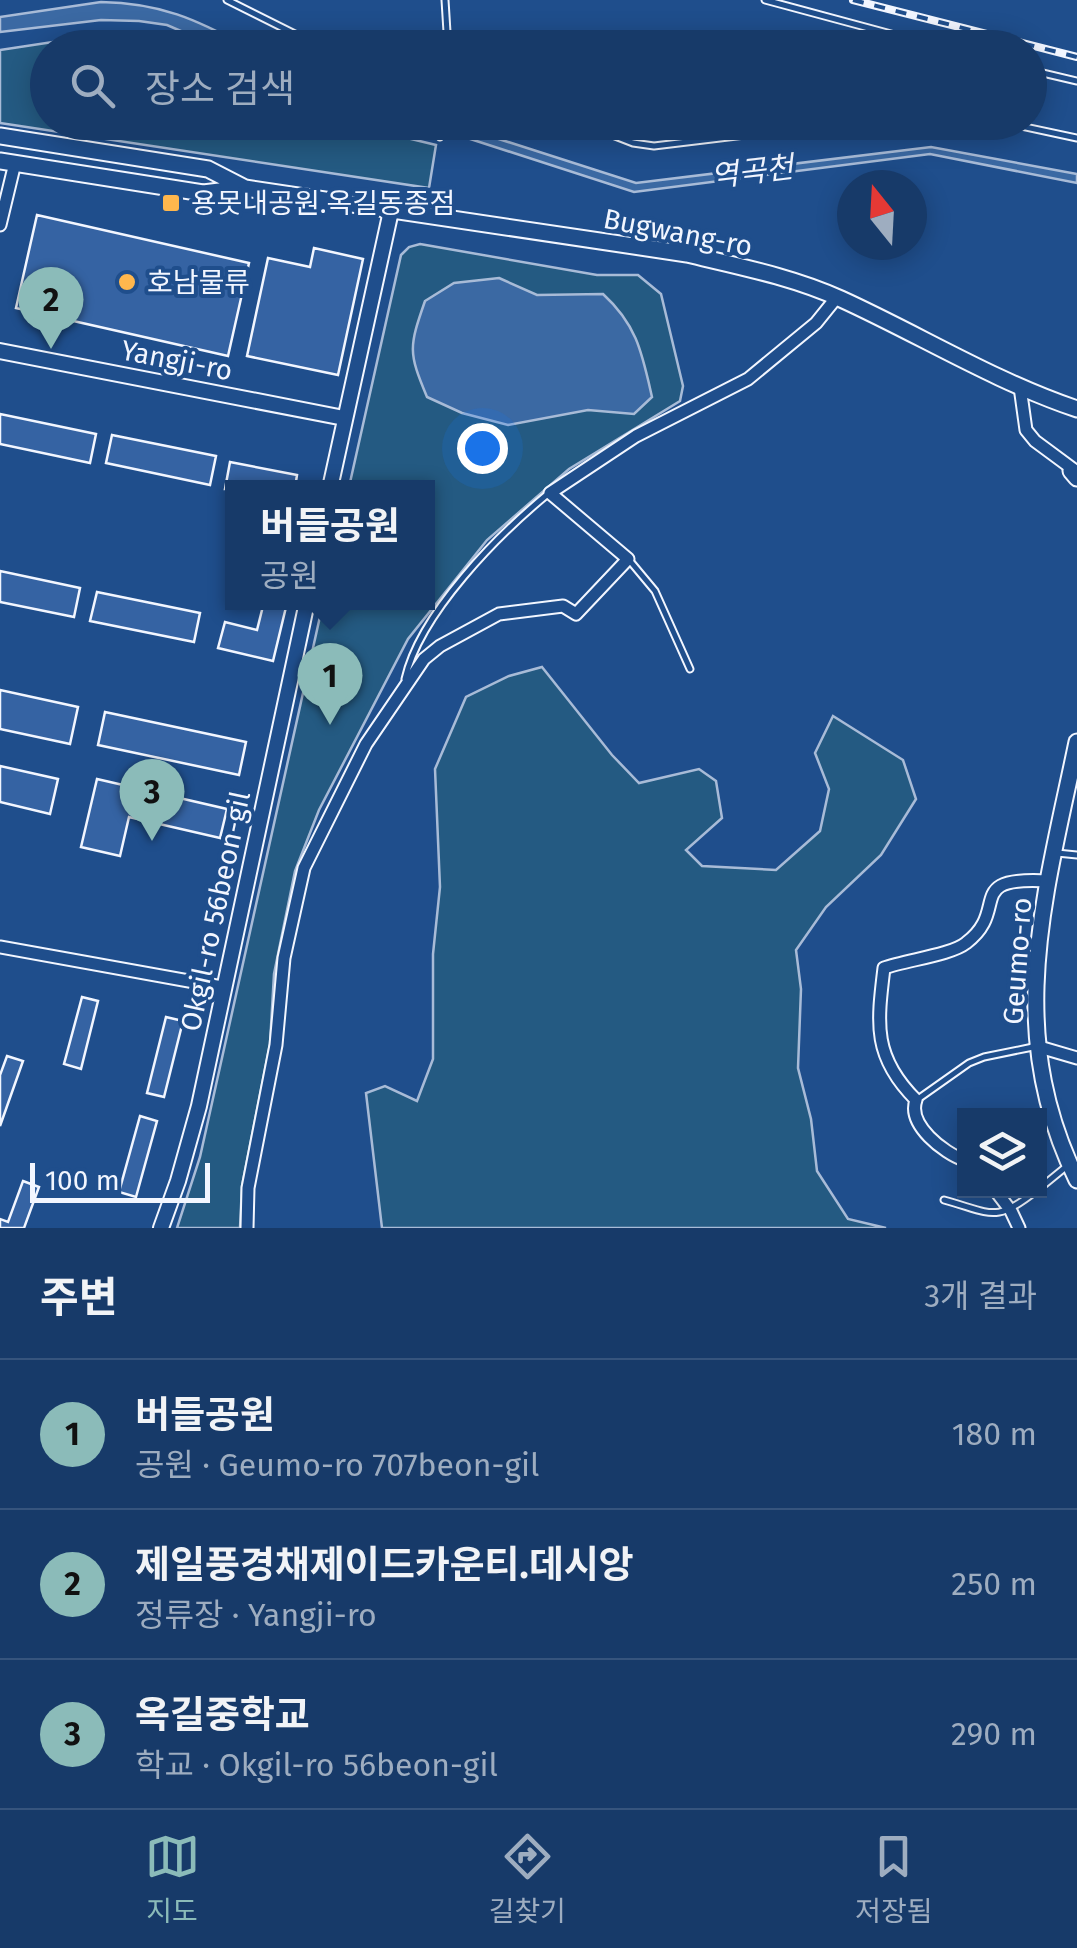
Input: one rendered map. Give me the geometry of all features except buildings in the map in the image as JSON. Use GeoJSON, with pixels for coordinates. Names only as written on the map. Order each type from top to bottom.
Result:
{"type":"FeatureCollection","features":[{"type":"Feature","properties":{"kind":"main road","name":"Bugwang-ro"},"geometry":{"type":"LineString","coordinates":[[0,136],[208,169],[246,188]]}},
{"type":"Feature","properties":{"kind":"main road","name":"Bugwang-ro"},"geometry":{"type":"LineString","coordinates":[[8,162],[203,193],[246,188],[687,254],[837,297],[1020,388],[1077,408]]}},
{"type":"Feature","properties":{"kind":"main road","name":"Geumo-ro"},"geometry":{"type":"LineString","coordinates":[[1077,742],[1048,881],[1036,963],[1036,1046],[1052,1116],[1077,1180]]}},
{"type":"Feature","properties":{"kind":"street"},"geometry":{"type":"LineString","coordinates":[[0,226],[8,162]]}},
{"type":"Feature","properties":{"kind":"street"},"geometry":{"type":"LineString","coordinates":[[332,480],[391,211]]}},
{"type":"Feature","properties":{"kind":"street"},"geometry":{"type":"LineString","coordinates":[[247,1228],[248,1188],[276,1044],[284,958],[304,868],[366,744],[424,659],[440,646],[498,614],[563,606],[576,614],[628,559],[550,493],[636,436],[748,379],[816,323],[837,297]]}},
{"type":"Feature","properties":{"kind":"street","name":"Yangji-ro"},"geometry":{"type":"LineString","coordinates":[[0,351],[344,418]]}},
{"type":"Feature","properties":{"kind":"street"},"geometry":{"type":"LineString","coordinates":[[1020,388],[1026,430],[1075,474]]}},
{"type":"Feature","properties":{"kind":"street","name":"Okgil-ro 56beon-gil"},"geometry":{"type":"LineString","coordinates":[[161,1228],[192,1135],[305,610]]}},
{"type":"Feature","properties":{"kind":"street"},"geometry":{"type":"LineString","coordinates":[[957,1157],[943,1152],[916,1119],[912,1110],[916,1100],[889,1069],[879,1038],[884,968],[964,946],[983,921],[994,890],[1006,881],[1048,881]]}},
{"type":"Feature","properties":{"kind":"street"},"geometry":{"type":"LineString","coordinates":[[0,947],[222,987]]}},
{"type":"Feature","properties":{"kind":"street"},"geometry":{"type":"LineString","coordinates":[[1036,1046],[1077,1058]]}},
{"type":"Feature","properties":{"kind":"street"},"geometry":{"type":"LineString","coordinates":[[1001,1198],[1019,1228]]}},
{"type":"Feature","properties":{"kind":"lane"},"geometry":{"type":"LineString","coordinates":[[227,0],[288,30]]}},
{"type":"Feature","properties":{"kind":"lane"},"geometry":{"type":"LineString","coordinates":[[445,0],[447,30]]}},
{"type":"Feature","properties":{"kind":"lane"},"geometry":{"type":"LineString","coordinates":[[765,0],[876,30]]}},
{"type":"Feature","properties":{"kind":"lane"},"geometry":{"type":"LineString","coordinates":[[1047,74],[1077,81]]}},
{"type":"Feature","properties":{"kind":"lane"},"geometry":{"type":"LineString","coordinates":[[1047,132],[1077,138]]}},
{"type":"Feature","properties":{"kind":"lane"},"geometry":{"type":"LineString","coordinates":[[625,140],[654,146],[704,140]]}},
{"type":"Feature","properties":{"kind":"lane"},"geometry":{"type":"LineString","coordinates":[[402,692],[418,639],[492,542],[550,493]]}},
{"type":"Feature","properties":{"kind":"lane"},"geometry":{"type":"LineString","coordinates":[[628,559],[655,591],[690,669]]}},
{"type":"Feature","properties":{"kind":"lane"},"geometry":{"type":"LineString","coordinates":[[1054,853],[1077,854]]}},
{"type":"Feature","properties":{"kind":"lane"},"geometry":{"type":"LineString","coordinates":[[916,1100],[984,1056],[1036,1046]]}},
{"type":"Feature","properties":{"kind":"lane"},"geometry":{"type":"LineString","coordinates":[[1047,1182],[1069,1164]]}},
{"type":"Feature","properties":{"kind":"lane"},"geometry":{"type":"LineString","coordinates":[[944,1200],[996,1214],[1011,1211],[1027,1198]]}},
{"type":"Feature","properties":{"kind":"shaded area"},"geometry":{"type":"Polygon","coordinates":[[[30,45],[30,128],[0,123],[0,50],[30,45]]]}},
{"type":"Feature","properties":{"kind":"shaded area"},"geometry":{"type":"Polygon","coordinates":[[[112,140],[415,140],[436,145],[429,188],[112,140]]]}},
{"type":"Feature","properties":{"kind":"shaded area"},"geometry":{"type":"Polygon","coordinates":[[[420,244],[597,275],[638,275],[661,294],[683,386],[680,401],[569,469],[487,540],[435,605],[435,480],[351,480],[401,255],[420,244]]]}},
{"type":"Feature","properties":{"kind":"shaded area"},"geometry":{"type":"Polygon","coordinates":[[[321,610],[431,610],[408,639],[319,810],[295,871],[274,974],[270,1044],[242,1186],[240,1228],[177,1228],[200,1157],[321,610]]]}},
{"type":"Feature","properties":{"kind":"shaded area"},"geometry":{"type":"Polygon","coordinates":[[[542,667],[639,783],[699,769],[716,781],[722,818],[686,850],[702,866],[776,870],[820,831],[829,789],[815,753],[833,716],[903,760],[916,799],[881,855],[826,907],[796,950],[801,989],[798,1068],[811,1119],[817,1171],[848,1219],[886,1228],[382,1228],[366,1093],[385,1086],[417,1101],[433,1059],[433,954],[440,887],[435,769],[466,697],[509,676],[542,667]]]}},
{"type":"Feature","properties":{"kind":"water"},"geometry":{"type":"Polygon","coordinates":[[[101,2],[122,3],[177,14],[215,30],[179,30],[139,21],[101,20],[0,32],[0,17],[101,2]]]}},
{"type":"Feature","properties":{"kind":"water","name":"역곡천"},"geometry":{"type":"Polygon","coordinates":[[[473,140],[502,140],[636,183],[931,147],[1077,174],[1077,183],[930,154],[634,192],[473,140]]]}},
{"type":"Feature","properties":{"kind":"water"},"geometry":{"type":"Polygon","coordinates":[[[499,278],[537,295],[603,294],[631,329],[652,397],[634,414],[588,410],[508,425],[462,413],[427,397],[413,349],[425,301],[454,283],[499,278]]]}},
{"type":"Feature","properties":{"kind":"railway"},"geometry":{"type":"LineString","coordinates":[[853,0],[971,30]]}},
{"type":"Feature","properties":{"kind":"railway"},"geometry":{"type":"LineString","coordinates":[[1047,49],[1077,57]]}},
{"type":"Feature","properties":{"kind":"place","name":"용못내공원.옥길동종점"},"geometry":{"type":"Point","coordinates":[171,203]}},
{"type":"Feature","properties":{"kind":"place","name":"호남물류"},"geometry":{"type":"Point","coordinates":[127,282]}},
{"type":"Feature","properties":{"kind":"place","name":"제일풍경채제이드카운티.데시앙"},"geometry":{"type":"Point","coordinates":[51,349]}},
{"type":"Feature","properties":{"kind":"place","name":"버들공원"},"geometry":{"type":"Point","coordinates":[330,725]}},
{"type":"Feature","properties":{"kind":"place","name":"옥길중학교"},"geometry":{"type":"Point","coordinates":[152,841]}}]}
